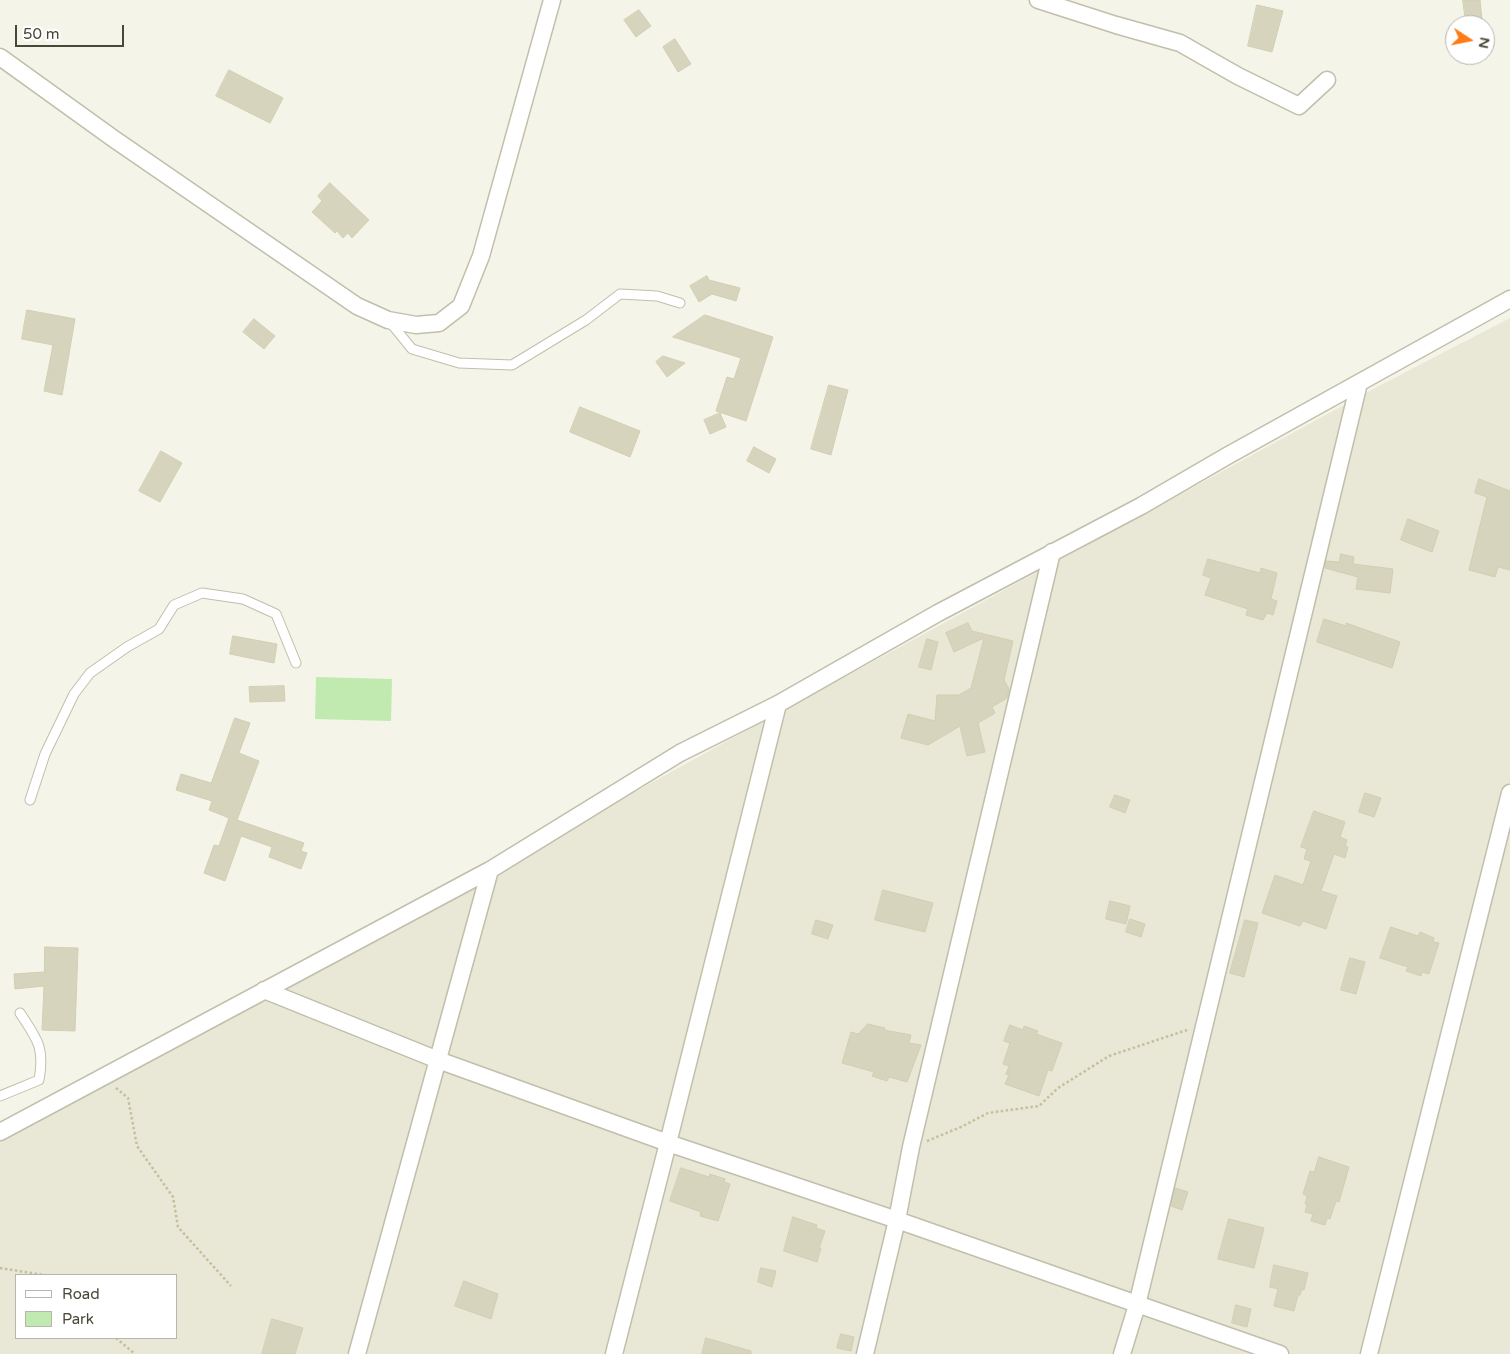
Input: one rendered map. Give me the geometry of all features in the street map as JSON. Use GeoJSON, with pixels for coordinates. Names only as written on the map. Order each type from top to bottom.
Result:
{"type":"FeatureCollection","features":[{"type":"Feature","properties":{"kind":"street"},"geometry":{"type":"LineString","coordinates":[[0,58],[357,306],[388,320],[416,325],[439,323],[461,306],[481,256],[552,0]]}},
{"type":"Feature","properties":{"kind":"street"},"geometry":{"type":"LineString","coordinates":[[1038,0],[1180,43],[1238,76],[1299,106],[1327,80]]}},
{"type":"Feature","properties":{"kind":"street"},"geometry":{"type":"LineString","coordinates":[[0,1132],[490,870],[680,753],[778,704],[938,613],[1141,506],[1510,299]]}},
{"type":"Feature","properties":{"kind":"street"},"geometry":{"type":"LineString","coordinates":[[1122,1354],[1137,1305],[1358,383]]}},
{"type":"Feature","properties":{"kind":"street"},"geometry":{"type":"LineString","coordinates":[[864,1354],[897,1220],[912,1147],[1052,552]]}},
{"type":"Feature","properties":{"kind":"street"},"geometry":{"type":"LineString","coordinates":[[614,1354],[778,704]]}},
{"type":"Feature","properties":{"kind":"street"},"geometry":{"type":"LineString","coordinates":[[1369,1354],[1506,822],[1510,793]]}},
{"type":"Feature","properties":{"kind":"street"},"geometry":{"type":"LineString","coordinates":[[357,1354],[490,870]]}},
{"type":"Feature","properties":{"kind":"street"},"geometry":{"type":"LineString","coordinates":[[264,990],[438,1060],[668,1143],[897,1220],[1280,1354]]}},
{"type":"Feature","properties":{"kind":"lane"},"geometry":{"type":"LineString","coordinates":[[388,320],[412,349],[459,363],[512,365],[579,324],[620,294],[657,296],[680,303]]}},
{"type":"Feature","properties":{"kind":"lane"},"geometry":{"type":"LineString","coordinates":[[30,800],[45,754],[74,694],[90,673],[127,646],[158,628],[174,605],[202,593],[243,599],[276,614],[296,663]]}},
{"type":"Feature","properties":{"kind":"lane"},"geometry":{"type":"LineString","coordinates":[[0,1096],[39,1080],[42,1065],[39,1041],[20,1013]]}},
{"type":"Feature","properties":{"kind":"path"},"geometry":{"type":"LineString","coordinates":[[912,1147],[961,1127],[988,1113],[1039,1106],[1058,1088],[1109,1056],[1205,1025]]}},
{"type":"Feature","properties":{"kind":"path"},"geometry":{"type":"LineString","coordinates":[[103,1077],[128,1098],[137,1146],[174,1197],[178,1227],[231,1286]]}},
{"type":"Feature","properties":{"kind":"path"},"geometry":{"type":"LineString","coordinates":[[0,1268],[38,1274]]}},
{"type":"Feature","properties":{"kind":"path"},"geometry":{"type":"LineString","coordinates":[[117,1339],[135,1354]]}},
{"type":"Feature","properties":{"kind":"shaded area"},"geometry":{"type":"Polygon","coordinates":[[[1510,318],[1510,1354],[0,1354],[0,1142],[731,739],[1377,387],[1510,318]]]}},
{"type":"Feature","properties":{"kind":"green space"},"geometry":{"type":"Polygon","coordinates":[[[316,677],[392,679],[391,721],[315,719],[316,677]]]}},
{"type":"Feature","properties":{"kind":"building"},"geometry":{"type":"Polygon","coordinates":[[[1463,0],[1480,0],[1482,15],[1465,15],[1463,0]]]}},
{"type":"Feature","properties":{"kind":"building"},"geometry":{"type":"Polygon","coordinates":[[[1257,5],[1283,11],[1272,52],[1248,46],[1257,5]]]}},
{"type":"Feature","properties":{"kind":"building"},"geometry":{"type":"Polygon","coordinates":[[[639,10],[651,26],[636,37],[624,20],[639,10]]]}},
{"type":"Feature","properties":{"kind":"building"},"geometry":{"type":"Polygon","coordinates":[[[675,39],[691,64],[678,72],[663,47],[675,39]]]}},
{"type":"Feature","properties":{"kind":"building"},"geometry":{"type":"Polygon","coordinates":[[[229,70],[283,98],[270,123],[216,96],[229,70]]]}},
{"type":"Feature","properties":{"kind":"building"},"geometry":{"type":"Polygon","coordinates":[[[330,183],[369,220],[352,238],[348,233],[343,238],[337,231],[335,233],[312,212],[322,201],[318,196],[330,183]]]}},
{"type":"Feature","properties":{"kind":"building"},"geometry":{"type":"Polygon","coordinates":[[[707,276],[709,280],[740,288],[736,301],[712,294],[699,302],[690,286],[707,276]]]}},
{"type":"Feature","properties":{"kind":"building"},"geometry":{"type":"Polygon","coordinates":[[[27,310],[75,319],[62,395],[44,391],[53,345],[22,339],[27,310]]]}},
{"type":"Feature","properties":{"kind":"building"},"geometry":{"type":"Polygon","coordinates":[[[705,315],[773,337],[746,421],[716,411],[727,377],[734,379],[741,358],[673,337],[705,315]]]}},
{"type":"Feature","properties":{"kind":"building"},"geometry":{"type":"Polygon","coordinates":[[[254,319],[275,336],[264,349],[243,332],[254,319]]]}},
{"type":"Feature","properties":{"kind":"building"},"geometry":{"type":"Polygon","coordinates":[[[663,356],[685,363],[667,377],[656,362],[663,356]]]}},
{"type":"Feature","properties":{"kind":"building"},"geometry":{"type":"Polygon","coordinates":[[[829,385],[848,390],[831,455],[811,449],[829,385]]]}},
{"type":"Feature","properties":{"kind":"building"},"geometry":{"type":"Polygon","coordinates":[[[580,407],[640,431],[630,457],[570,432],[580,407]]]}},
{"type":"Feature","properties":{"kind":"building"},"geometry":{"type":"Polygon","coordinates":[[[720,413],[726,427],[710,434],[704,420],[720,413]]]}},
{"type":"Feature","properties":{"kind":"building"},"geometry":{"type":"Polygon","coordinates":[[[754,447],[776,459],[769,473],[747,461],[754,447]]]}},
{"type":"Feature","properties":{"kind":"building"},"geometry":{"type":"Polygon","coordinates":[[[161,451],[182,463],[160,502],[139,491],[161,451]]]}},
{"type":"Feature","properties":{"kind":"building"},"geometry":{"type":"Polygon","coordinates":[[[1479,479],[1510,491],[1510,570],[1498,567],[1495,577],[1469,570],[1487,497],[1475,493],[1479,479]]]}},
{"type":"Feature","properties":{"kind":"building"},"geometry":{"type":"Polygon","coordinates":[[[1408,519],[1439,531],[1432,552],[1401,540],[1408,519]]]}},
{"type":"Feature","properties":{"kind":"building"},"geometry":{"type":"Polygon","coordinates":[[[1341,554],[1354,557],[1353,564],[1393,569],[1390,593],[1356,589],[1358,577],[1325,568],[1326,561],[1339,562],[1341,554]]]}},
{"type":"Feature","properties":{"kind":"building"},"geometry":{"type":"Polygon","coordinates":[[[1208,559],[1260,573],[1261,568],[1277,573],[1271,599],[1277,601],[1273,615],[1267,613],[1263,620],[1246,615],[1248,609],[1205,595],[1211,578],[1203,575],[1208,559]]]}},
{"type":"Feature","properties":{"kind":"building"},"geometry":{"type":"Polygon","coordinates":[[[1324,619],[1346,626],[1346,623],[1400,642],[1392,668],[1317,642],[1324,619]]]}},
{"type":"Feature","properties":{"kind":"building"},"geometry":{"type":"Polygon","coordinates":[[[968,623],[972,631],[1013,641],[1004,680],[1009,689],[1007,698],[992,707],[995,713],[978,723],[985,752],[967,756],[960,726],[928,745],[901,738],[908,714],[935,721],[937,695],[959,695],[971,688],[984,638],[954,652],[946,633],[968,623]]]}},
{"type":"Feature","properties":{"kind":"building"},"geometry":{"type":"Polygon","coordinates":[[[233,636],[277,644],[274,663],[230,654],[233,636]]]}},
{"type":"Feature","properties":{"kind":"building"},"geometry":{"type":"Polygon","coordinates":[[[927,639],[938,642],[931,670],[919,667],[927,639]]]}},
{"type":"Feature","properties":{"kind":"building"},"geometry":{"type":"Polygon","coordinates":[[[284,686],[285,701],[250,702],[249,687],[284,686]]]}},
{"type":"Feature","properties":{"kind":"building"},"geometry":{"type":"Polygon","coordinates":[[[235,718],[250,723],[239,753],[259,761],[237,820],[304,843],[301,851],[307,853],[301,869],[269,857],[272,847],[241,836],[225,881],[204,873],[214,845],[219,846],[229,818],[209,810],[212,801],[176,790],[181,774],[211,783],[235,718]]]}},
{"type":"Feature","properties":{"kind":"building"},"geometry":{"type":"Polygon","coordinates":[[[1365,793],[1381,798],[1374,817],[1359,812],[1365,793]]]}},
{"type":"Feature","properties":{"kind":"building"},"geometry":{"type":"Polygon","coordinates":[[[1115,795],[1130,800],[1125,813],[1110,807],[1115,795]]]}},
{"type":"Feature","properties":{"kind":"building"},"geometry":{"type":"Polygon","coordinates":[[[1314,811],[1345,822],[1340,837],[1347,840],[1345,846],[1348,847],[1345,858],[1334,854],[1321,891],[1337,896],[1326,929],[1303,921],[1300,926],[1262,913],[1275,875],[1303,885],[1311,861],[1304,859],[1307,849],[1301,847],[1314,811]]]}},
{"type":"Feature","properties":{"kind":"building"},"geometry":{"type":"Polygon","coordinates":[[[883,890],[933,903],[925,932],[875,920],[883,890]]]}},
{"type":"Feature","properties":{"kind":"building"},"geometry":{"type":"Polygon","coordinates":[[[1110,901],[1130,906],[1126,924],[1106,919],[1110,901]]]}},
{"type":"Feature","properties":{"kind":"building"},"geometry":{"type":"Polygon","coordinates":[[[1130,919],[1145,924],[1141,937],[1126,932],[1130,919]]]}},
{"type":"Feature","properties":{"kind":"building"},"geometry":{"type":"Polygon","coordinates":[[[816,920],[833,925],[828,939],[812,934],[816,920]]]}},
{"type":"Feature","properties":{"kind":"building"},"geometry":{"type":"Polygon","coordinates":[[[1245,920],[1258,923],[1244,977],[1230,973],[1245,920]]]}},
{"type":"Feature","properties":{"kind":"building"},"geometry":{"type":"Polygon","coordinates":[[[1391,927],[1418,936],[1420,932],[1434,938],[1433,942],[1439,943],[1429,974],[1422,972],[1421,976],[1406,971],[1408,967],[1380,958],[1391,927]]]}},
{"type":"Feature","properties":{"kind":"building"},"geometry":{"type":"Polygon","coordinates":[[[45,947],[78,948],[75,1031],[42,1030],[44,986],[15,989],[14,974],[44,972],[45,947]]]}},
{"type":"Feature","properties":{"kind":"building"},"geometry":{"type":"Polygon","coordinates":[[[1350,958],[1365,962],[1356,994],[1341,990],[1350,958]]]}},
{"type":"Feature","properties":{"kind":"building"},"geometry":{"type":"Polygon","coordinates":[[[868,1024],[885,1028],[884,1030],[911,1035],[909,1043],[921,1045],[907,1082],[889,1077],[887,1081],[872,1076],[874,1072],[842,1063],[851,1032],[858,1034],[868,1024]]]}},
{"type":"Feature","properties":{"kind":"building"},"geometry":{"type":"Polygon","coordinates":[[[1010,1025],[1023,1030],[1024,1026],[1038,1031],[1036,1034],[1062,1043],[1052,1071],[1048,1070],[1039,1096],[1005,1084],[1009,1075],[1006,1074],[1009,1066],[1003,1064],[1010,1043],[1004,1041],[1010,1025]]]}},
{"type":"Feature","properties":{"kind":"building"},"geometry":{"type":"Polygon","coordinates":[[[1319,1157],[1349,1167],[1339,1202],[1336,1201],[1330,1219],[1327,1218],[1325,1225],[1311,1221],[1313,1214],[1305,1212],[1307,1196],[1303,1194],[1310,1171],[1314,1172],[1319,1157]]]}},
{"type":"Feature","properties":{"kind":"building"},"geometry":{"type":"Polygon","coordinates":[[[681,1168],[709,1177],[710,1174],[725,1179],[724,1182],[730,1184],[718,1221],[700,1216],[701,1212],[670,1201],[681,1168]]]}},
{"type":"Feature","properties":{"kind":"building"},"geometry":{"type":"Polygon","coordinates":[[[1175,1188],[1188,1192],[1182,1210],[1171,1206],[1175,1188]]]}},
{"type":"Feature","properties":{"kind":"building"},"geometry":{"type":"Polygon","coordinates":[[[793,1217],[817,1225],[816,1228],[825,1231],[819,1248],[821,1248],[817,1262],[784,1251],[793,1217]]]}},
{"type":"Feature","properties":{"kind":"building"},"geometry":{"type":"Polygon","coordinates":[[[1229,1219],[1264,1228],[1254,1268],[1218,1259],[1229,1219]]]}},
{"type":"Feature","properties":{"kind":"building"},"geometry":{"type":"Polygon","coordinates":[[[1274,1265],[1308,1273],[1304,1290],[1302,1289],[1300,1295],[1298,1295],[1294,1311],[1274,1306],[1278,1289],[1270,1287],[1274,1265]]]}},
{"type":"Feature","properties":{"kind":"building"},"geometry":{"type":"Polygon","coordinates":[[[761,1268],[776,1271],[772,1287],[758,1282],[761,1268]]]}},
{"type":"Feature","properties":{"kind":"building"},"geometry":{"type":"Polygon","coordinates":[[[464,1281],[498,1294],[491,1319],[455,1306],[464,1281]]]}},
{"type":"Feature","properties":{"kind":"building"},"geometry":{"type":"Polygon","coordinates":[[[1236,1305],[1251,1309],[1247,1327],[1232,1323],[1236,1305]]]}},
{"type":"Feature","properties":{"kind":"building"},"geometry":{"type":"Polygon","coordinates":[[[272,1319],[303,1328],[295,1354],[262,1354],[272,1319]]]}},
{"type":"Feature","properties":{"kind":"building"},"geometry":{"type":"Polygon","coordinates":[[[841,1334],[854,1337],[851,1351],[837,1348],[841,1334]]]}},
{"type":"Feature","properties":{"kind":"building"},"geometry":{"type":"Polygon","coordinates":[[[706,1338],[751,1351],[751,1354],[702,1354],[706,1338]]]}}]}
